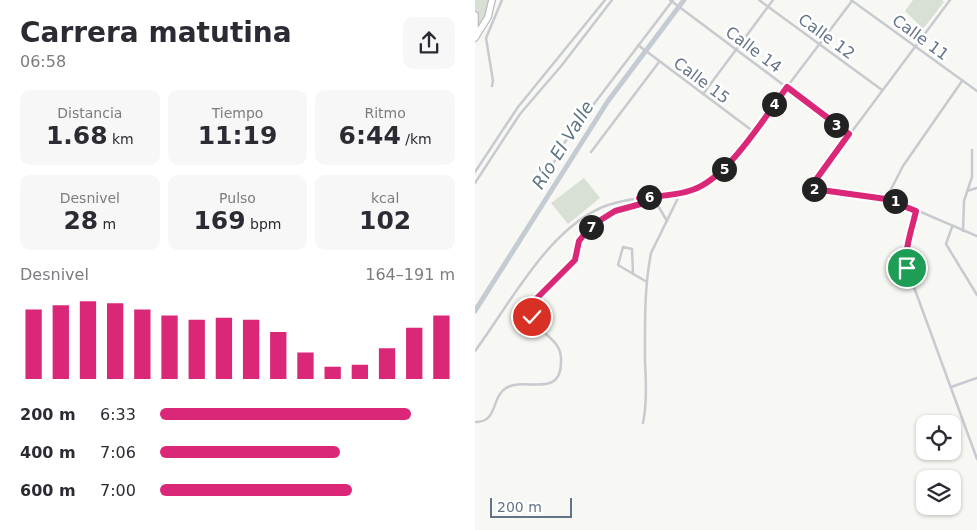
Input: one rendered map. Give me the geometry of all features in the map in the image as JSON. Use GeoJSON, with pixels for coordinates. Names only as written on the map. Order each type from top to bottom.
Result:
{"type":"FeatureCollection","features":[{"type":"Feature","properties":{"kind":"highway"},"geometry":{"type":"LineString","coordinates":[[475,38],[489,17],[492,0]]}},
{"type":"Feature","properties":{"kind":"highway"},"geometry":{"type":"LineString","coordinates":[[475,15],[475,29]]}},
{"type":"Feature","properties":{"kind":"street"},"geometry":{"type":"LineString","coordinates":[[492,86],[493,81],[486,32],[502,0]]}},
{"type":"Feature","properties":{"kind":"street"},"geometry":{"type":"LineString","coordinates":[[475,172],[515,111],[605,0]]}},
{"type":"Feature","properties":{"kind":"street"},"geometry":{"type":"LineString","coordinates":[[475,183],[520,114],[562,65],[612,0]]}},
{"type":"Feature","properties":{"kind":"street","name":"Calle 12"},"geometry":{"type":"LineString","coordinates":[[759,0],[882,90]]}},
{"type":"Feature","properties":{"kind":"street"},"geometry":{"type":"LineString","coordinates":[[703,94],[773,0]]}},
{"type":"Feature","properties":{"kind":"street"},"geometry":{"type":"LineString","coordinates":[[475,351],[516,292],[552,246],[569,228],[589,214],[607,205],[681,192],[704,185],[717,175],[754,132],[852,0]]}},
{"type":"Feature","properties":{"kind":"street","name":"Calle 11"},"geometry":{"type":"LineString","coordinates":[[852,0],[977,91]]}},
{"type":"Feature","properties":{"kind":"street"},"geometry":{"type":"LineString","coordinates":[[950,0],[849,134],[813,186],[816,191],[886,199],[977,236]]}},
{"type":"Feature","properties":{"kind":"street"},"geometry":{"type":"LineString","coordinates":[[547,175],[565,142],[672,1]]}},
{"type":"Feature","properties":{"kind":"street","name":"Calle 14"},"geometry":{"type":"LineString","coordinates":[[672,1],[849,134]]}},
{"type":"Feature","properties":{"kind":"street","name":"Calle 15"},"geometry":{"type":"LineString","coordinates":[[638,45],[754,132]]}},
{"type":"Feature","properties":{"kind":"street"},"geometry":{"type":"LineString","coordinates":[[591,152],[659,62]]}},
{"type":"Feature","properties":{"kind":"street"},"geometry":{"type":"LineString","coordinates":[[886,199],[903,166],[962,81]]}},
{"type":"Feature","properties":{"kind":"street"},"geometry":{"type":"LineString","coordinates":[[963,231],[964,202],[972,177],[972,150]]}},
{"type":"Feature","properties":{"kind":"street"},"geometry":{"type":"LineString","coordinates":[[967,190],[977,188]]}},
{"type":"Feature","properties":{"kind":"street"},"geometry":{"type":"LineString","coordinates":[[643,423],[646,399],[647,282],[651,253],[681,192]]}},
{"type":"Feature","properties":{"kind":"street"},"geometry":{"type":"LineString","coordinates":[[639,198],[657,204],[667,221]]}},
{"type":"Feature","properties":{"kind":"street"},"geometry":{"type":"LineString","coordinates":[[475,422],[483,422],[491,416],[499,395],[506,388],[517,384],[543,386],[555,378],[560,365],[560,352],[532,317],[533,302],[575,260],[579,241],[591,226],[615,211],[648,202]]}},
{"type":"Feature","properties":{"kind":"street"},"geometry":{"type":"LineString","coordinates":[[916,211],[909,245],[907,268],[977,459]]}},
{"type":"Feature","properties":{"kind":"street"},"geometry":{"type":"LineString","coordinates":[[953,226],[946,244],[977,295]]}},
{"type":"Feature","properties":{"kind":"street"},"geometry":{"type":"LineString","coordinates":[[633,274],[632,249],[623,246],[618,265],[633,274],[647,282]]}},
{"type":"Feature","properties":{"kind":"street"},"geometry":{"type":"LineString","coordinates":[[951,387],[977,378]]}},
{"type":"Feature","properties":{"kind":"shaded area"},"geometry":{"type":"Polygon","coordinates":[[[475,0],[492,0],[492,5],[475,38],[475,0]]]}},
{"type":"Feature","properties":{"kind":"shaded area"},"geometry":{"type":"Polygon","coordinates":[[[913,0],[942,0],[944,2],[923,29],[905,11],[913,0]]]}},
{"type":"Feature","properties":{"kind":"shaded area"},"geometry":{"type":"Polygon","coordinates":[[[584,178],[600,198],[568,224],[551,203],[584,178]]]}},
{"type":"Feature","properties":{"kind":"waterway","name":"Río El Valle"},"geometry":{"type":"LineString","coordinates":[[475,311],[608,101],[684,0]]}},
{"type":"Feature","properties":{"kind":"route"},"geometry":{"type":"LineString","coordinates":[[532,317],[533,302],[575,260],[579,241],[591,226],[615,211],[648,202],[639,198],[692,191],[704,185],[728,165],[787,87],[849,134],[815,181],[813,186],[816,191],[886,199],[898,202],[916,211],[906,261],[907,268]]}}]}
